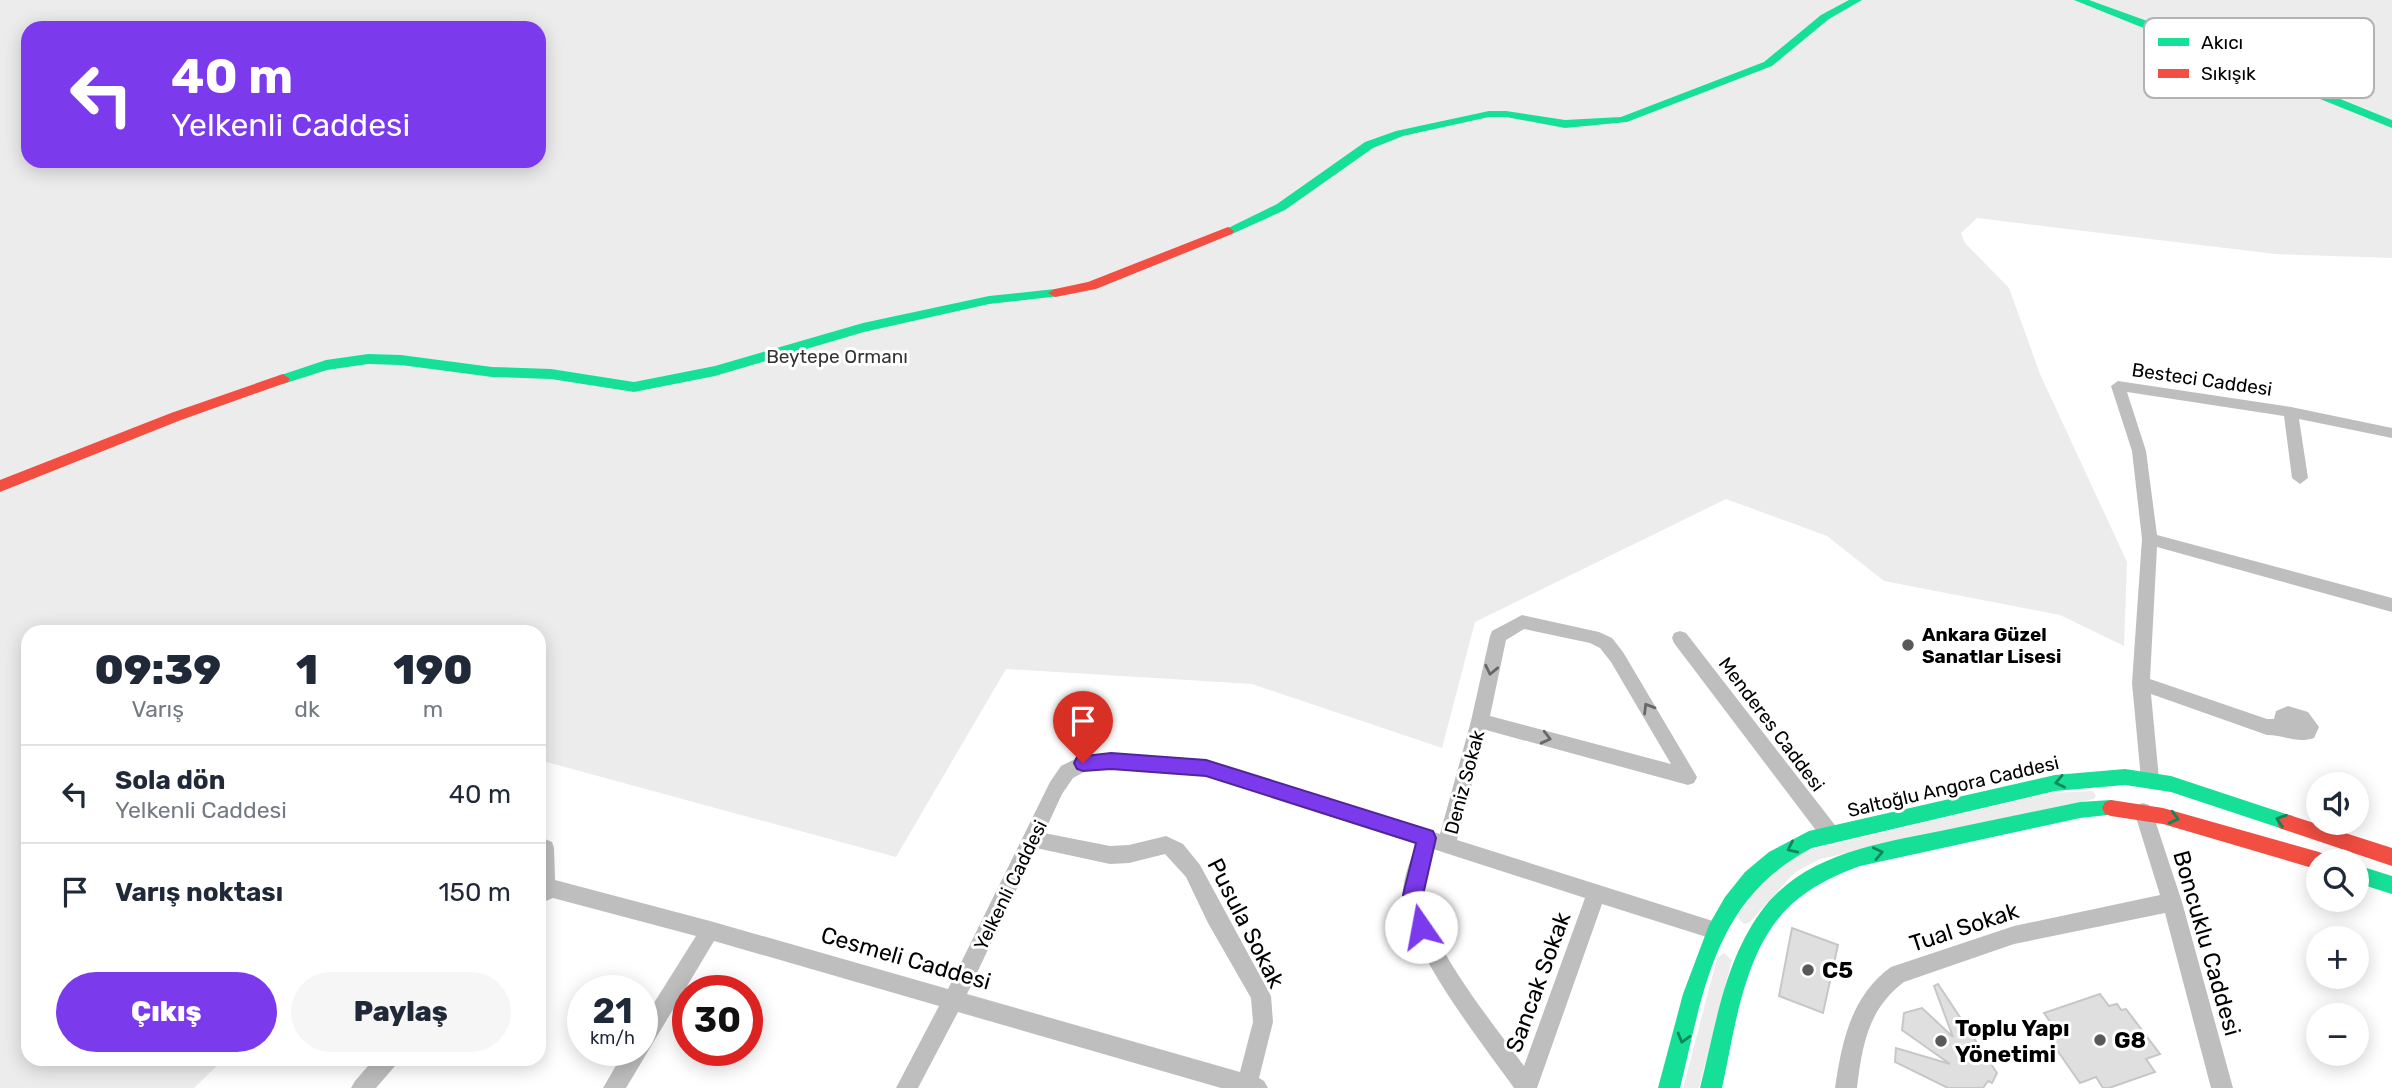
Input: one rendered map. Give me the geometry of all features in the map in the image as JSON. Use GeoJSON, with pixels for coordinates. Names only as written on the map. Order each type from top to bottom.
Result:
{"type":"FeatureCollection","features":[{"type":"Feature","properties":{"kind":"street"},"geometry":{"type":"LineString","coordinates":[[0,486],[130,437],[207,403],[326,365],[368,359],[401,360],[492,372],[551,374],[634,387],[716,371],[863,328],[912,317],[989,300],[1058,293],[1091,286],[1282,207],[1369,145],[1401,133],[1489,114],[1506,114],[1565,124],[1623,120],[1768,64],[1825,17],[1857,0]]}},
{"type":"Feature","properties":{"kind":"street"},"geometry":{"type":"LineString","coordinates":[[2079,0],[2144,26]]}},
{"type":"Feature","properties":{"kind":"street"},"geometry":{"type":"LineString","coordinates":[[2094,0],[2144,18]]}},
{"type":"Feature","properties":{"kind":"street"},"geometry":{"type":"LineString","coordinates":[[2326,98],[2392,124]]}},
{"type":"Feature","properties":{"kind":"street"},"geometry":{"type":"LineString","coordinates":[[2359,98],[2392,110]]}},
{"type":"Feature","properties":{"kind":"street","name":"Besteci Caddesi"},"geometry":{"type":"LineString","coordinates":[[2150,539],[2139,451],[2119,386],[2291,412],[2392,433]]}},
{"type":"Feature","properties":{"kind":"street"},"geometry":{"type":"LineString","coordinates":[[2291,412],[2300,478]]}},
{"type":"Feature","properties":{"kind":"street"},"geometry":{"type":"LineString","coordinates":[[2143,811],[2150,779],[2141,683],[2150,539],[2392,605]]}},
{"type":"Feature","properties":{"kind":"street","name":"Deniz Sokak"},"geometry":{"type":"LineString","coordinates":[[1447,844],[1480,722],[1498,636],[1522,622],[1593,637],[1606,643],[1688,777],[1480,722]]}},
{"type":"Feature","properties":{"kind":"street","name":"Menderes Caddesi"},"geometry":{"type":"LineString","coordinates":[[1680,638],[1831,835]]}},
{"type":"Feature","properties":{"kind":"street"},"geometry":{"type":"LineString","coordinates":[[2141,683],[2267,727],[2285,727]]}},
{"type":"Feature","properties":{"kind":"street","name":"Yelkenli Caddesi"},"geometry":{"type":"LineString","coordinates":[[907,1088],[954,999],[1056,788],[1067,772],[1083,763],[1111,761],[1206,768],[1447,844],[1732,941]]}},
{"type":"Feature","properties":{"kind":"street","name":"Saltoğlu Angora Caddesi"},"geometry":{"type":"LineString","coordinates":[[1711,1088],[1738,892],[1763,866],[1785,850],[1831,835],[2073,780],[2106,777],[2150,779],[2392,856]]}},
{"type":"Feature","properties":{"kind":"street","name":"Saltoğlu Angora Caddesi"},"geometry":{"type":"LineString","coordinates":[[1669,1088],[1732,941],[1761,925],[1781,899],[1804,880],[1844,861],[2080,810],[2110,808],[2143,811],[2306,857]]}},
{"type":"Feature","properties":{"kind":"street","name":"Boncuklu Caddesi"},"geometry":{"type":"LineString","coordinates":[[2143,811],[2172,902],[2222,1088]]}},
{"type":"Feature","properties":{"kind":"street"},"geometry":{"type":"LineString","coordinates":[[1427,838],[1413,895],[1421,927],[1445,968],[1526,1087]]}},
{"type":"Feature","properties":{"kind":"street","name":"Pusula Sokak"},"geometry":{"type":"LineString","coordinates":[[1033,839],[1110,855],[1129,854],[1166,845],[1176,850],[1194,871],[1215,916],[1261,996],[1263,1022],[1250,1087]]}},
{"type":"Feature","properties":{"kind":"street"},"geometry":{"type":"LineString","coordinates":[[2369,878],[2392,885]]}},
{"type":"Feature","properties":{"kind":"street","name":"Cesmeli Caddesi"},"geometry":{"type":"LineString","coordinates":[[546,892],[553,889],[710,930],[1250,1087]]}},
{"type":"Feature","properties":{"kind":"street","name":"Sancak Sokak"},"geometry":{"type":"LineString","coordinates":[[1526,1087],[1596,894]]}},
{"type":"Feature","properties":{"kind":"street","name":"Tual Sokak"},"geometry":{"type":"LineString","coordinates":[[1847,1088],[1851,1044],[1863,1014],[1882,984],[1898,974],[2014,935],[2172,902]]}},
{"type":"Feature","properties":{"kind":"street"},"geometry":{"type":"LineString","coordinates":[[658,1016],[710,930]]}},
{"type":"Feature","properties":{"kind":"street"},"geometry":{"type":"LineString","coordinates":[[362,1088],[382,1066]]}},
{"type":"Feature","properties":{"kind":"street"},"geometry":{"type":"LineString","coordinates":[[614,1088],[627,1066]]}},
{"type":"Feature","properties":{"kind":"green space","name":"Beytepe Ormanı"},"geometry":{"type":"Polygon","coordinates":[[[0,0],[2392,0],[2392,258],[2275,254],[1977,218],[1961,233],[1965,243],[2009,288],[2040,374],[2127,562],[2124,646],[2060,615],[1884,581],[1827,536],[1726,499],[1475,622],[1442,748],[1252,684],[1006,669],[896,857],[546,762],[546,625],[21,625],[21,1066],[217,1066],[194,1088],[0,1088],[0,0]]]}},
{"type":"Feature","properties":{"kind":"green space"},"geometry":{"type":"Polygon","coordinates":[[[2093,791],[2096,796],[2094,799],[1820,859],[1794,873],[1749,923],[1744,924],[1737,917],[1758,885],[1797,853],[2050,793],[2093,791]]]}},
{"type":"Feature","properties":{"kind":"green space"},"geometry":{"type":"Polygon","coordinates":[[[1724,953],[1732,960],[1699,1088],[1683,1088],[1717,958],[1724,953]]]}},
{"type":"Feature","properties":{"kind":"building","name":"C5"},"geometry":{"type":"Polygon","coordinates":[[[1792,928],[1838,945],[1823,1013],[1779,996],[1792,928]]]}},
{"type":"Feature","properties":{"kind":"building","name":"Toplu Yapı Yönetimi"},"geometry":{"type":"Polygon","coordinates":[[[1938,984],[1997,1073],[1992,1083],[1988,1081],[1983,1088],[1948,1088],[1895,1062],[1896,1048],[1950,1064],[1902,1030],[1904,1013],[1922,1008],[1953,1037],[1934,986],[1938,984]]]}},
{"type":"Feature","properties":{"kind":"building","name":"G8"},"geometry":{"type":"Polygon","coordinates":[[[2100,994],[2109,1006],[2117,1004],[2121,1010],[2126,1009],[2160,1054],[2146,1059],[2155,1072],[2109,1088],[2103,1088],[2096,1077],[2080,1083],[2041,1027],[2051,1023],[2044,1013],[2100,994]]]}},
{"type":"Feature","properties":{"kind":"traffic: fast"},"geometry":{"type":"LineString","coordinates":[[1228,231],[1281,207],[1369,145],[1400,133],[1489,114],[1506,114],[1565,124],[1623,120],[1768,64],[1825,17],[1857,0]]}},
{"type":"Feature","properties":{"kind":"traffic: fast"},"geometry":{"type":"LineString","coordinates":[[2079,0],[2144,23]]}},
{"type":"Feature","properties":{"kind":"traffic: fast"},"geometry":{"type":"LineString","coordinates":[[2328,98],[2392,124]]}},
{"type":"Feature","properties":{"kind":"traffic: fast"},"geometry":{"type":"LineString","coordinates":[[283,379],[326,365],[368,359],[401,360],[492,372],[551,374],[634,387],[715,371],[863,328],[989,300],[1055,293]]}},
{"type":"Feature","properties":{"kind":"traffic: fast"},"geometry":{"type":"LineString","coordinates":[[1669,1088],[1693,994],[1716,932],[1732,904],[1752,879],[1776,858],[1809,840],[2055,783],[2125,777],[2171,784],[2286,822]]}},
{"type":"Feature","properties":{"kind":"traffic: fast"},"geometry":{"type":"LineString","coordinates":[[1711,1088],[1729,1013],[1751,947],[1767,918],[1790,893],[1820,873],[1859,857],[2080,810],[2111,808]]}},
{"type":"Feature","properties":{"kind":"traffic: fast"},"geometry":{"type":"LineString","coordinates":[[2369,878],[2392,885]]}},
{"type":"Feature","properties":{"kind":"traffic: jam"},"geometry":{"type":"LineString","coordinates":[[1055,293],[1091,286],[1228,231]]}},
{"type":"Feature","properties":{"kind":"traffic: jam"},"geometry":{"type":"LineString","coordinates":[[0,486],[176,417],[283,379]]}},
{"type":"Feature","properties":{"kind":"traffic: jam"},"geometry":{"type":"LineString","coordinates":[[2111,808],[2163,816],[2306,857]]}},
{"type":"Feature","properties":{"kind":"traffic: jam"},"geometry":{"type":"LineString","coordinates":[[2286,822],[2392,857]]}},
{"type":"Feature","properties":{"kind":"place","name":"Ankara Güzel Sanatlar Lisesi"},"geometry":{"type":"Point","coordinates":[1908,645]}},
{"type":"Feature","properties":{"kind":"place","name":"C5"},"geometry":{"type":"Point","coordinates":[1808,970]}},
{"type":"Feature","properties":{"kind":"place","name":"G8"},"geometry":{"type":"Point","coordinates":[2100,1040]}},
{"type":"Feature","properties":{"kind":"place","name":"Toplu Yapı Yönetimi"},"geometry":{"type":"Point","coordinates":[1941,1041]}},
{"type":"Feature","properties":{"kind":"route"},"geometry":{"type":"LineString","coordinates":[[1083,763],[1111,761],[1206,768],[1427,838],[1413,895],[1421,927]]}}]}
